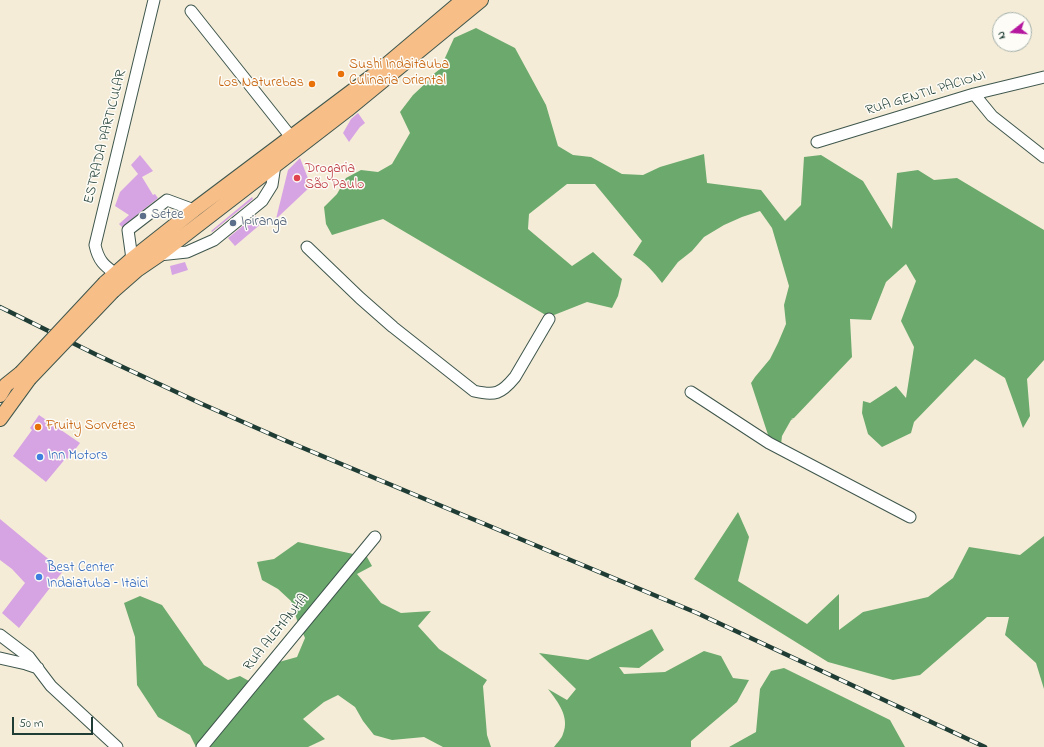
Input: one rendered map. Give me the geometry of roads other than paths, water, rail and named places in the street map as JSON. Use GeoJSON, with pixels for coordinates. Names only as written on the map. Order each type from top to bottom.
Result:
{"type":"FeatureCollection","features":[{"type":"Feature","properties":{"kind":"main road"},"geometry":{"type":"LineString","coordinates":[[0,419],[6,388],[25,376],[115,282],[132,259],[194,210],[379,71],[463,0]]}},
{"type":"Feature","properties":{"kind":"main road"},"geometry":{"type":"LineString","coordinates":[[115,282],[159,255],[381,82],[481,0]]}},
{"type":"Feature","properties":{"kind":"street","name":"ESTRADA PARTICULAR"},"geometry":{"type":"LineString","coordinates":[[115,282],[97,254],[95,245],[154,0]]}},
{"type":"Feature","properties":{"kind":"street"},"geometry":{"type":"LineString","coordinates":[[191,11],[292,137]]}},
{"type":"Feature","properties":{"kind":"street","name":"RUA GENTIL PACIONI"},"geometry":{"type":"LineString","coordinates":[[817,142],[974,94],[1044,77]]}},
{"type":"Feature","properties":{"kind":"street"},"geometry":{"type":"LineString","coordinates":[[974,94],[992,116],[1044,157]]}},
{"type":"Feature","properties":{"kind":"street"},"geometry":{"type":"LineString","coordinates":[[159,255],[187,252],[214,240],[262,201],[272,185],[275,165]]}},
{"type":"Feature","properties":{"kind":"street"},"geometry":{"type":"LineString","coordinates":[[132,259],[128,230],[167,200],[194,210]]}},
{"type":"Feature","properties":{"kind":"street"},"geometry":{"type":"LineString","coordinates":[[306,247],[382,318],[474,391],[494,394],[501,391],[508,385],[515,377],[549,319]]}},
{"type":"Feature","properties":{"kind":"street"},"geometry":{"type":"LineString","coordinates":[[691,392],[769,443],[910,517]]}},
{"type":"Feature","properties":{"kind":"street","name":"RUA ALEMANHA"},"geometry":{"type":"LineString","coordinates":[[202,747],[374,537]]}},
{"type":"Feature","properties":{"kind":"street"},"geometry":{"type":"LineString","coordinates":[[0,635],[2,645],[0,648]]}},
{"type":"Feature","properties":{"kind":"street"},"geometry":{"type":"LineString","coordinates":[[0,635],[29,657],[51,686],[117,747]]}},
{"type":"Feature","properties":{"kind":"street"},"geometry":{"type":"LineString","coordinates":[[0,658],[26,664],[39,669]]}},
{"type":"Feature","properties":{"kind":"railway"},"geometry":{"type":"LineString","coordinates":[[0,307],[97,355],[202,404],[284,440],[697,613],[985,747]]}},
{"type":"Feature","properties":{"kind":"place","name":"Sushi Indaitauba Culinaria Oriental"},"geometry":{"type":"Point","coordinates":[341,74]}},
{"type":"Feature","properties":{"kind":"place","name":"Los Naturebas"},"geometry":{"type":"Point","coordinates":[312,84]}},
{"type":"Feature","properties":{"kind":"place","name":"Drogaria São Paulo"},"geometry":{"type":"Point","coordinates":[297,178]}},
{"type":"Feature","properties":{"kind":"place","name":"Setee"},"geometry":{"type":"Point","coordinates":[143,216]}},
{"type":"Feature","properties":{"kind":"place","name":"Ipiranga"},"geometry":{"type":"Point","coordinates":[233,223]}},
{"type":"Feature","properties":{"kind":"place","name":"Fruity Sorvetes"},"geometry":{"type":"Point","coordinates":[38,427]}},
{"type":"Feature","properties":{"kind":"place","name":"Inn Motors"},"geometry":{"type":"Point","coordinates":[40,457]}},
{"type":"Feature","properties":{"kind":"place","name":"Best Center Indaiatuba – Itaici"},"geometry":{"type":"Point","coordinates":[39,577]}}]}
